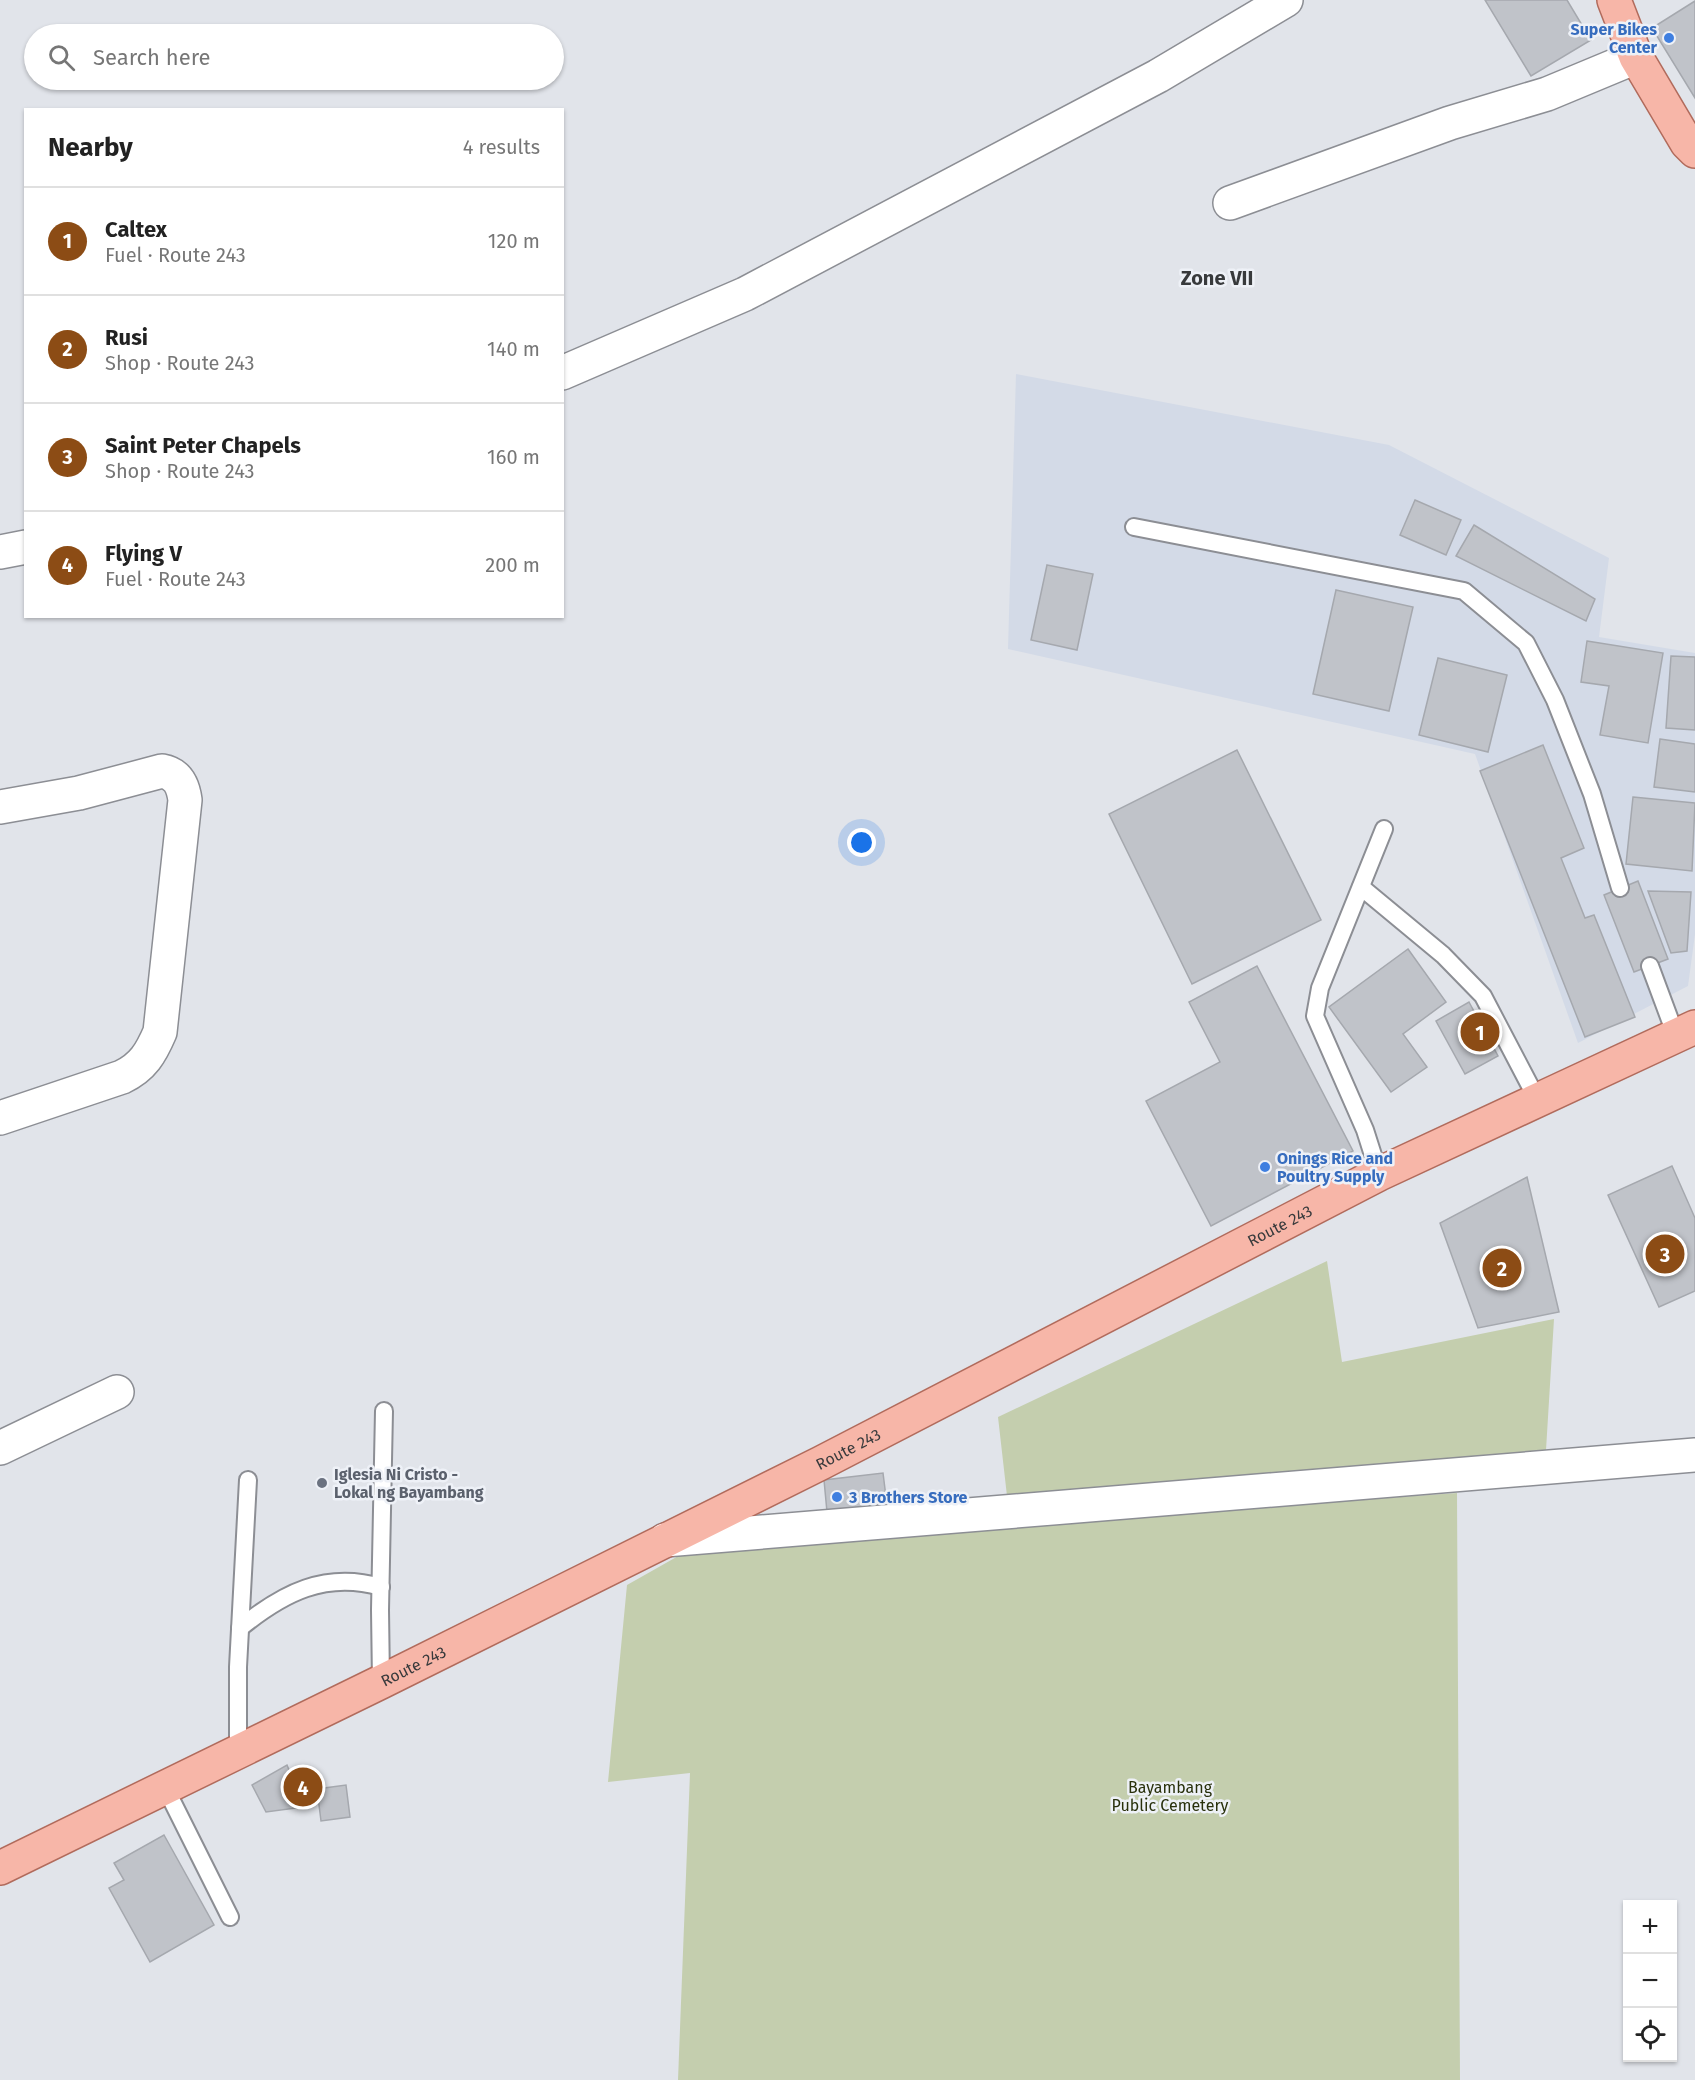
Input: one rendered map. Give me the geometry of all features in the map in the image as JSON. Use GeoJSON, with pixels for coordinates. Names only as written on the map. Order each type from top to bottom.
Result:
{"type":"FeatureCollection","features":[{"type":"Feature","properties":{"kind":"main road"},"geometry":{"type":"LineString","coordinates":[[1614,0],[1636,57],[1687,143],[1695,151]]}},
{"type":"Feature","properties":{"kind":"main road","name":"Route 243"},"geometry":{"type":"LineString","coordinates":[[0,1868],[822,1463],[1379,1174],[1685,1032]]}},
{"type":"Feature","properties":{"kind":"street"},"geometry":{"type":"LineString","coordinates":[[564,372],[745,294],[1158,76],[1286,0]]}},
{"type":"Feature","properties":{"kind":"street"},"geometry":{"type":"LineString","coordinates":[[1230,203],[1450,123],[1547,94],[1636,57]]}},
{"type":"Feature","properties":{"kind":"street"},"geometry":{"type":"LineString","coordinates":[[0,552],[24,547]]}},
{"type":"Feature","properties":{"kind":"street"},"geometry":{"type":"LineString","coordinates":[[0,807],[79,793],[162,771],[178,779],[184,787],[185,800],[160,1032],[153,1050],[135,1070],[122,1077],[0,1118]]}},
{"type":"Feature","properties":{"kind":"street"},"geometry":{"type":"LineString","coordinates":[[0,1448],[117,1392]]}},
{"type":"Feature","properties":{"kind":"street"},"geometry":{"type":"LineString","coordinates":[[663,1540],[1695,1455]]}},
{"type":"Feature","properties":{"kind":"lane"},"geometry":{"type":"LineString","coordinates":[[1134,527],[1464,591],[1526,644],[1555,700],[1592,794],[1620,888]]}},
{"type":"Feature","properties":{"kind":"lane"},"geometry":{"type":"LineString","coordinates":[[1379,1174],[1365,1130],[1315,1016],[1320,988],[1384,829]]}},
{"type":"Feature","properties":{"kind":"lane"},"geometry":{"type":"LineString","coordinates":[[1361,887],[1443,955],[1483,996],[1539,1101]]}},
{"type":"Feature","properties":{"kind":"lane"},"geometry":{"type":"LineString","coordinates":[[1650,966],[1685,1032]]}},
{"type":"Feature","properties":{"kind":"lane"},"geometry":{"type":"LineString","coordinates":[[381,1682],[384,1411]]}},
{"type":"Feature","properties":{"kind":"lane"},"geometry":{"type":"LineString","coordinates":[[238,1750],[240,1628],[248,1480]]}},
{"type":"Feature","properties":{"kind":"lane"},"geometry":{"type":"LineString","coordinates":[[240,1628],[265,1608],[317,1584],[359,1581],[381,1587]]}},
{"type":"Feature","properties":{"kind":"lane"},"geometry":{"type":"LineString","coordinates":[[165,1787],[230,1917]]}},
{"type":"Feature","properties":{"kind":"shaded area"},"geometry":{"type":"Polygon","coordinates":[[[1016,374],[1389,445],[1609,558],[1599,637],[1695,653],[1695,934],[1688,986],[1578,1043],[1475,754],[1008,649],[1016,374]]]}},
{"type":"Feature","properties":{"kind":"green space"},"geometry":{"type":"Polygon","coordinates":[[[1327,1261],[1342,1362],[1554,1319],[1546,1450],[1007,1496],[998,1417],[1327,1261]]]}},
{"type":"Feature","properties":{"kind":"green space","name":"Bayambang Public Cemetery"},"geometry":{"type":"Polygon","coordinates":[[[1457,1493],[1460,2080],[678,2080],[690,1773],[608,1782],[627,1585],[696,1546],[1457,1493]]]}},
{"type":"Feature","properties":{"kind":"building"},"geometry":{"type":"Polygon","coordinates":[[[1485,0],[1567,0],[1591,40],[1531,76],[1485,0]]]}},
{"type":"Feature","properties":{"kind":"building"},"geometry":{"type":"Polygon","coordinates":[[[1695,1],[1695,98],[1652,28],[1695,1]]]}},
{"type":"Feature","properties":{"kind":"building"},"geometry":{"type":"Polygon","coordinates":[[[1415,500],[1461,520],[1446,555],[1400,535],[1415,500]]]}},
{"type":"Feature","properties":{"kind":"building"},"geometry":{"type":"Polygon","coordinates":[[[1474,525],[1595,599],[1586,621],[1456,556],[1474,525]]]}},
{"type":"Feature","properties":{"kind":"building"},"geometry":{"type":"Polygon","coordinates":[[[1047,565],[1093,574],[1077,650],[1031,640],[1047,565]]]}},
{"type":"Feature","properties":{"kind":"building"},"geometry":{"type":"Polygon","coordinates":[[[1336,590],[1413,607],[1389,711],[1313,694],[1336,590]]]}},
{"type":"Feature","properties":{"kind":"building"},"geometry":{"type":"Polygon","coordinates":[[[1587,641],[1663,653],[1648,743],[1600,735],[1609,686],[1581,682],[1587,641]]]}},
{"type":"Feature","properties":{"kind":"building"},"geometry":{"type":"Polygon","coordinates":[[[1671,656],[1695,657],[1695,730],[1666,728],[1671,656]]]}},
{"type":"Feature","properties":{"kind":"building"},"geometry":{"type":"Polygon","coordinates":[[[1438,658],[1507,675],[1488,752],[1419,735],[1438,658]]]}},
{"type":"Feature","properties":{"kind":"building"},"geometry":{"type":"Polygon","coordinates":[[[1660,739],[1695,744],[1695,792],[1654,787],[1660,739]]]}},
{"type":"Feature","properties":{"kind":"building"},"geometry":{"type":"Polygon","coordinates":[[[1543,745],[1584,848],[1561,858],[1585,918],[1594,915],[1635,1017],[1585,1037],[1480,771],[1543,745]]]}},
{"type":"Feature","properties":{"kind":"building"},"geometry":{"type":"Polygon","coordinates":[[[1237,750],[1321,920],[1192,984],[1109,814],[1237,750]]]}},
{"type":"Feature","properties":{"kind":"building"},"geometry":{"type":"Polygon","coordinates":[[[1633,797],[1695,803],[1692,871],[1626,864],[1633,797]]]}},
{"type":"Feature","properties":{"kind":"building"},"geometry":{"type":"Polygon","coordinates":[[[1638,881],[1668,959],[1634,972],[1604,895],[1638,881]]]}},
{"type":"Feature","properties":{"kind":"building"},"geometry":{"type":"Polygon","coordinates":[[[1648,891],[1691,892],[1687,951],[1671,953],[1648,891]]]}},
{"type":"Feature","properties":{"kind":"building"},"geometry":{"type":"Polygon","coordinates":[[[1408,949],[1446,1002],[1403,1034],[1427,1067],[1391,1092],[1329,1007],[1408,949]]]}},
{"type":"Feature","properties":{"kind":"building"},"geometry":{"type":"Polygon","coordinates":[[[1257,966],[1353,1151],[1211,1226],[1146,1101],[1220,1062],[1189,1002],[1257,966]]]}},
{"type":"Feature","properties":{"kind":"building"},"geometry":{"type":"Polygon","coordinates":[[[1469,1002],[1498,1056],[1465,1074],[1436,1021],[1469,1002]]]}},
{"type":"Feature","properties":{"kind":"building"},"geometry":{"type":"Polygon","coordinates":[[[1672,1166],[1695,1218],[1695,1291],[1659,1307],[1608,1195],[1672,1166]]]}},
{"type":"Feature","properties":{"kind":"building"},"geometry":{"type":"Polygon","coordinates":[[[1527,1177],[1559,1312],[1478,1328],[1440,1223],[1527,1177]]]}},
{"type":"Feature","properties":{"kind":"building"},"geometry":{"type":"Polygon","coordinates":[[[883,1473],[887,1505],[827,1512],[824,1480],[883,1473]]]}},
{"type":"Feature","properties":{"kind":"building"},"geometry":{"type":"Polygon","coordinates":[[[287,1765],[304,1807],[266,1812],[252,1785],[287,1765]]]}},
{"type":"Feature","properties":{"kind":"building"},"geometry":{"type":"Polygon","coordinates":[[[346,1785],[350,1817],[321,1821],[317,1789],[346,1785]]]}},
{"type":"Feature","properties":{"kind":"building"},"geometry":{"type":"Polygon","coordinates":[[[164,1835],[214,1925],[150,1962],[109,1888],[124,1880],[114,1863],[164,1835]]]}},
{"type":"Feature","properties":{"kind":"place","name":"Super Bikes Center"},"geometry":{"type":"Point","coordinates":[1669,38]}},
{"type":"Feature","properties":{"kind":"place","name":"Caltex"},"geometry":{"type":"Point","coordinates":[1480,1032]}},
{"type":"Feature","properties":{"kind":"place","name":"Onings Rice and Poultry Supply"},"geometry":{"type":"Point","coordinates":[1265,1167]}},
{"type":"Feature","properties":{"kind":"place","name":"Saint Peter Chapels"},"geometry":{"type":"Point","coordinates":[1665,1254]}},
{"type":"Feature","properties":{"kind":"place","name":"Rusi"},"geometry":{"type":"Point","coordinates":[1502,1268]}},
{"type":"Feature","properties":{"kind":"place","name":"Iglesia Ni Cristo - Lokal ng Bayambang"},"geometry":{"type":"Point","coordinates":[322,1483]}},
{"type":"Feature","properties":{"kind":"place","name":"3 Brothers Store"},"geometry":{"type":"Point","coordinates":[837,1497]}},
{"type":"Feature","properties":{"kind":"place","name":"Flying V"},"geometry":{"type":"Point","coordinates":[303,1787]}},
{"type":"Feature","properties":{"kind":"district","name":"Zone VII"},"geometry":{"type":"Point","coordinates":[1217,278]}}]}
